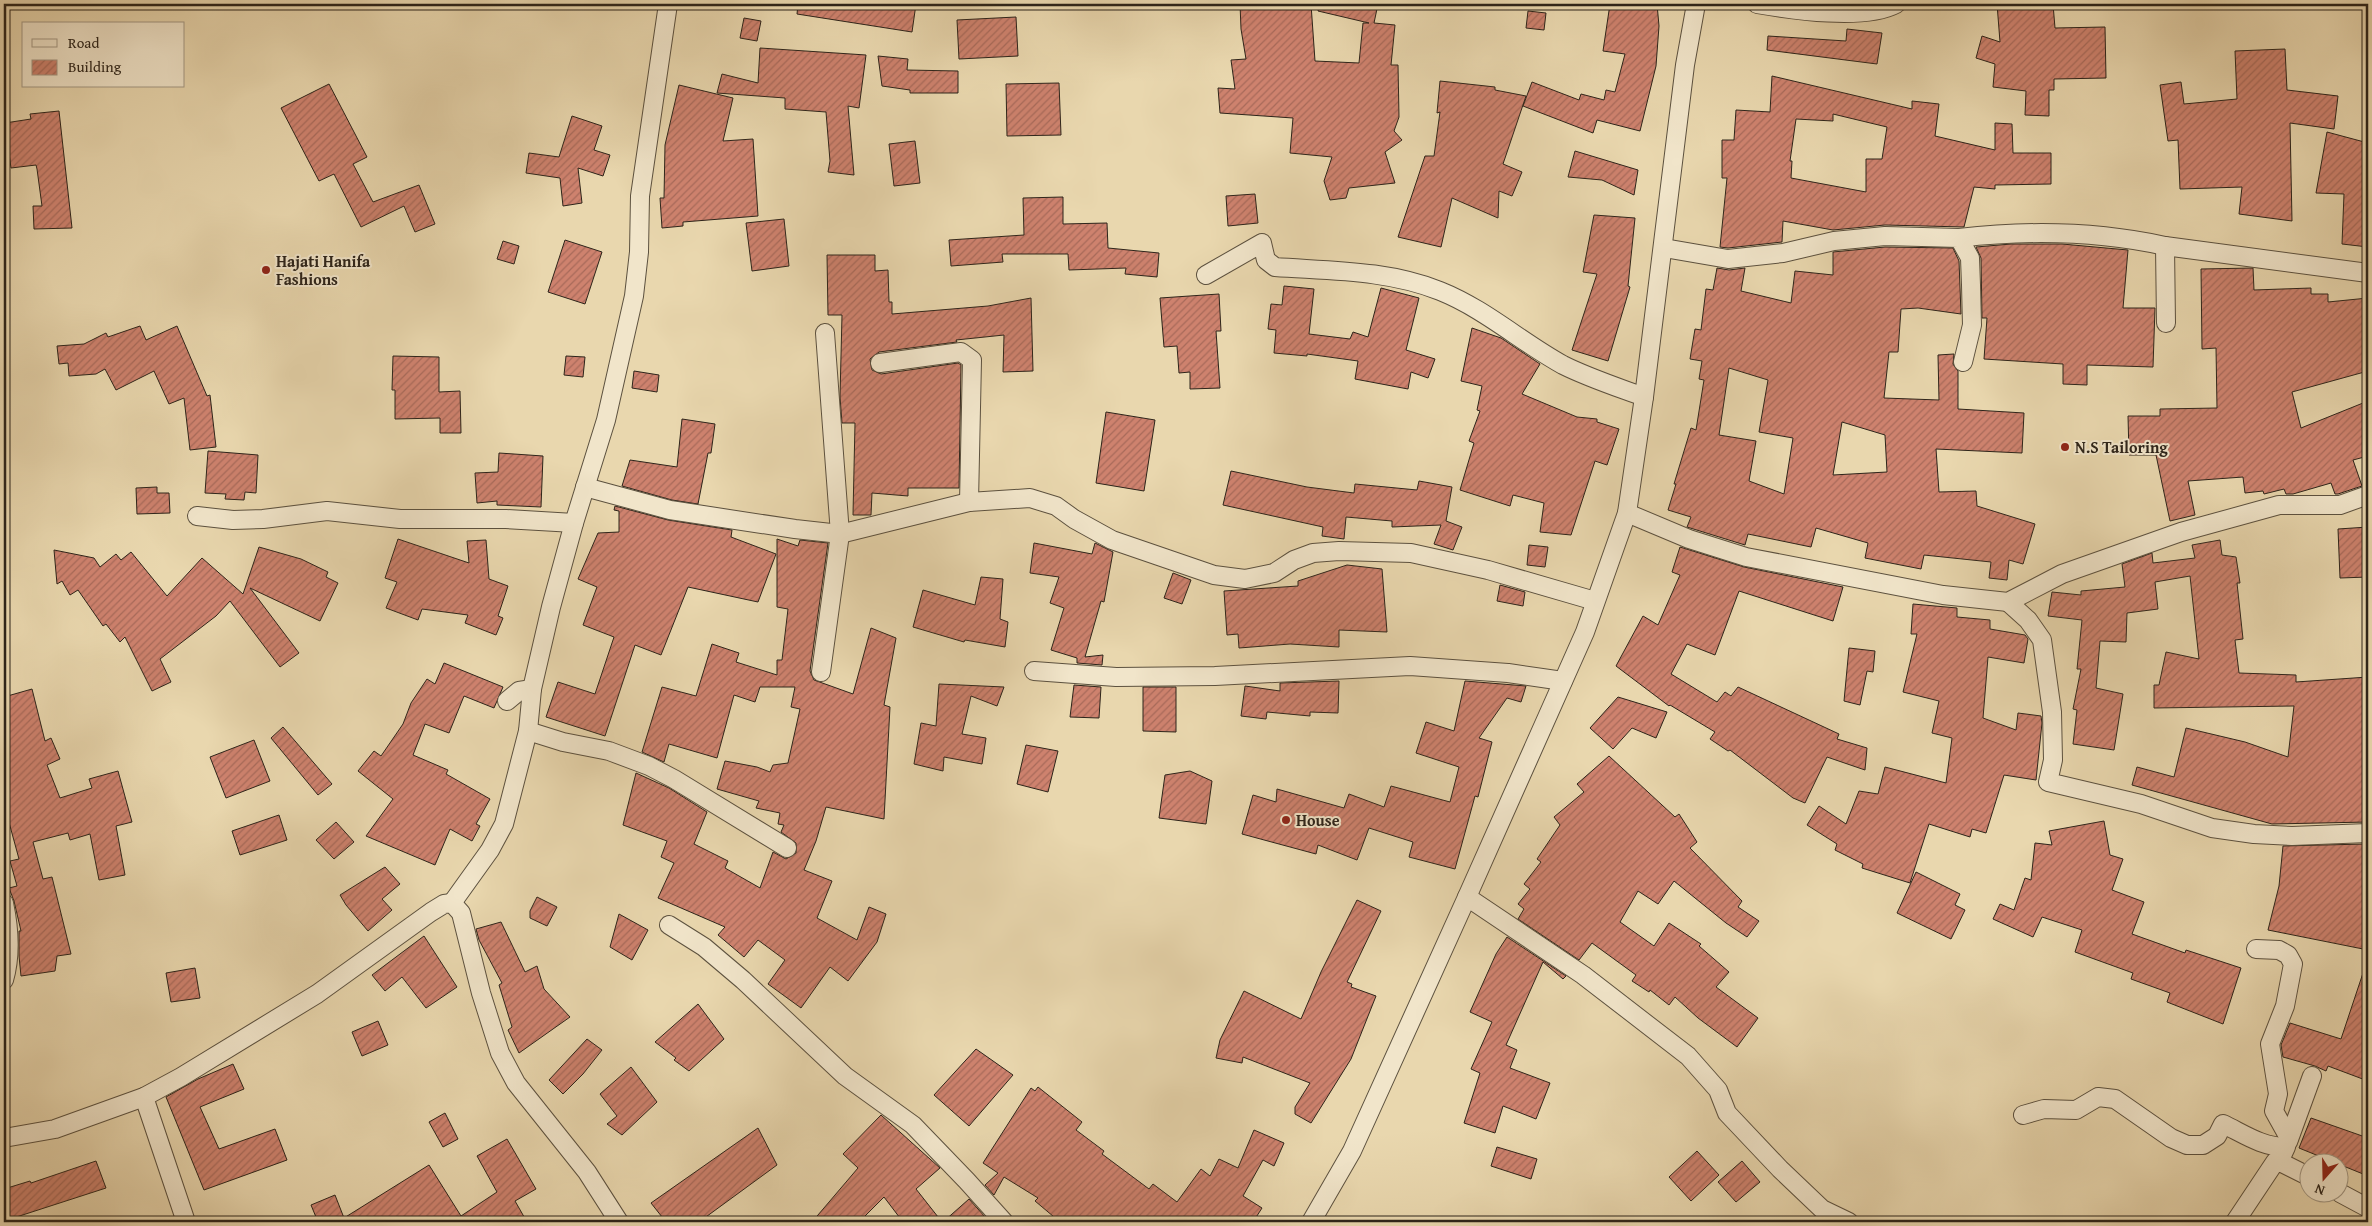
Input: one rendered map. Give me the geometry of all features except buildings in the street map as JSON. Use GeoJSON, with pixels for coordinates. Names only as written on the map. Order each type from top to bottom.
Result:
{"type":"FeatureCollection","features":[{"type":"Feature","properties":{"kind":"street"},"geometry":{"type":"LineString","coordinates":[[4,1138],[55,1129],[144,1096],[181,1077],[317,994],[431,912],[444,904],[452,903],[490,850],[504,824],[528,731],[532,689],[551,607],[574,523],[606,420],[634,296],[639,252],[640,196],[668,4]]}},
{"type":"Feature","properties":{"kind":"street"},"geometry":{"type":"LineString","coordinates":[[1311,1222],[1352,1151],[1563,681],[1595,601],[1626,513],[1664,248],[1685,65],[1696,4]]}},
{"type":"Feature","properties":{"kind":"street"},"geometry":{"type":"LineString","coordinates":[[1757,4],[1860,14],[1885,10],[1896,4]]}},
{"type":"Feature","properties":{"kind":"street"},"geometry":{"type":"LineString","coordinates":[[1664,248],[1728,259],[1783,253],[1834,241],[1885,236],[1959,238],[2003,232],[2085,233],[2132,239],[2165,246],[2368,273]]}},
{"type":"Feature","properties":{"kind":"street"},"geometry":{"type":"LineString","coordinates":[[1959,238],[1970,258],[1972,325],[1964,362]]}},
{"type":"Feature","properties":{"kind":"street"},"geometry":{"type":"LineString","coordinates":[[1206,275],[1262,243],[1266,260],[1276,267],[1378,274],[1411,281],[1440,291],[1470,306],[1562,364],[1644,397]]}},
{"type":"Feature","properties":{"kind":"street"},"geometry":{"type":"LineString","coordinates":[[2165,246],[2166,323]]}},
{"type":"Feature","properties":{"kind":"street"},"geometry":{"type":"LineString","coordinates":[[821,672],[840,534],[825,333]]}},
{"type":"Feature","properties":{"kind":"street"},"geometry":{"type":"LineString","coordinates":[[880,363],[961,352],[972,360],[969,502]]}},
{"type":"Feature","properties":{"kind":"street"},"geometry":{"type":"LineString","coordinates":[[585,487],[670,510],[840,534],[969,502],[1030,498],[1056,506],[1074,519],[1112,540],[1214,575],[1245,579],[1274,573],[1294,560],[1313,553],[1339,551],[1411,553],[1488,570],[1595,601]]}},
{"type":"Feature","properties":{"kind":"street"},"geometry":{"type":"LineString","coordinates":[[1626,513],[1689,539],[1746,557],[1943,595],[2008,602],[2062,574],[2181,532],[2279,505],[2340,505],[2368,495]]}},
{"type":"Feature","properties":{"kind":"street"},"geometry":{"type":"LineString","coordinates":[[198,516],[233,520],[263,519],[327,511],[400,519],[506,519],[574,523]]}},
{"type":"Feature","properties":{"kind":"street"},"geometry":{"type":"LineString","coordinates":[[2008,602],[2028,620],[2042,640],[2052,712],[2053,760],[2048,782],[2141,804],[2212,828],[2254,834],[2292,836],[2368,833]]}},
{"type":"Feature","properties":{"kind":"street"},"geometry":{"type":"LineString","coordinates":[[1034,671],[1116,677],[1216,676],[1410,666],[1508,673],[1563,681]]}},
{"type":"Feature","properties":{"kind":"street"},"geometry":{"type":"LineString","coordinates":[[507,701],[518,691],[532,689]]}},
{"type":"Feature","properties":{"kind":"street"},"geometry":{"type":"LineString","coordinates":[[528,731],[563,742],[609,751],[649,766],[674,779],[787,848]]}},
{"type":"Feature","properties":{"kind":"street"},"geometry":{"type":"LineString","coordinates":[[1467,897],[1583,975],[1688,1056],[1718,1090],[1727,1113],[1780,1169],[1822,1209],[1849,1222]]}},
{"type":"Feature","properties":{"kind":"street"},"geometry":{"type":"LineString","coordinates":[[4,903],[8,921],[8,951],[4,980]]}},
{"type":"Feature","properties":{"kind":"street"},"geometry":{"type":"LineString","coordinates":[[452,903],[461,913],[480,994],[500,1053],[516,1083],[587,1172],[619,1222]]}},
{"type":"Feature","properties":{"kind":"street"},"geometry":{"type":"LineString","coordinates":[[669,925],[704,947],[743,980],[845,1076],[913,1125],[1004,1222]]}},
{"type":"Feature","properties":{"kind":"street"},"geometry":{"type":"LineString","coordinates":[[2256,949],[2278,950],[2288,955],[2293,964],[2285,1006],[2270,1044],[2278,1094],[2274,1111],[2284,1149],[2300,1166]]}},
{"type":"Feature","properties":{"kind":"street"},"geometry":{"type":"LineString","coordinates":[[2235,1222],[2284,1149],[2312,1076]]}},
{"type":"Feature","properties":{"kind":"street"},"geometry":{"type":"LineString","coordinates":[[144,1096],[186,1222]]}},
{"type":"Feature","properties":{"kind":"street"},"geometry":{"type":"LineString","coordinates":[[2024,1115],[2044,1109],[2076,1110],[2098,1098],[2115,1099],[2171,1138],[2187,1145],[2203,1146],[2217,1136],[2223,1124],[2257,1142],[2284,1149]]}},
{"type":"Feature","properties":{"kind":"street"},"geometry":{"type":"LineString","coordinates":[[2350,1198],[2368,1208]]}},
{"type":"Feature","properties":{"kind":"place","name":"Hajati Hanifa Fashions"},"geometry":{"type":"Point","coordinates":[266,270]}},
{"type":"Feature","properties":{"kind":"place","name":"N.S Tailoring"},"geometry":{"type":"Point","coordinates":[2065,447]}},
{"type":"Feature","properties":{"kind":"place","name":"House"},"geometry":{"type":"Point","coordinates":[1286,820]}}]}
